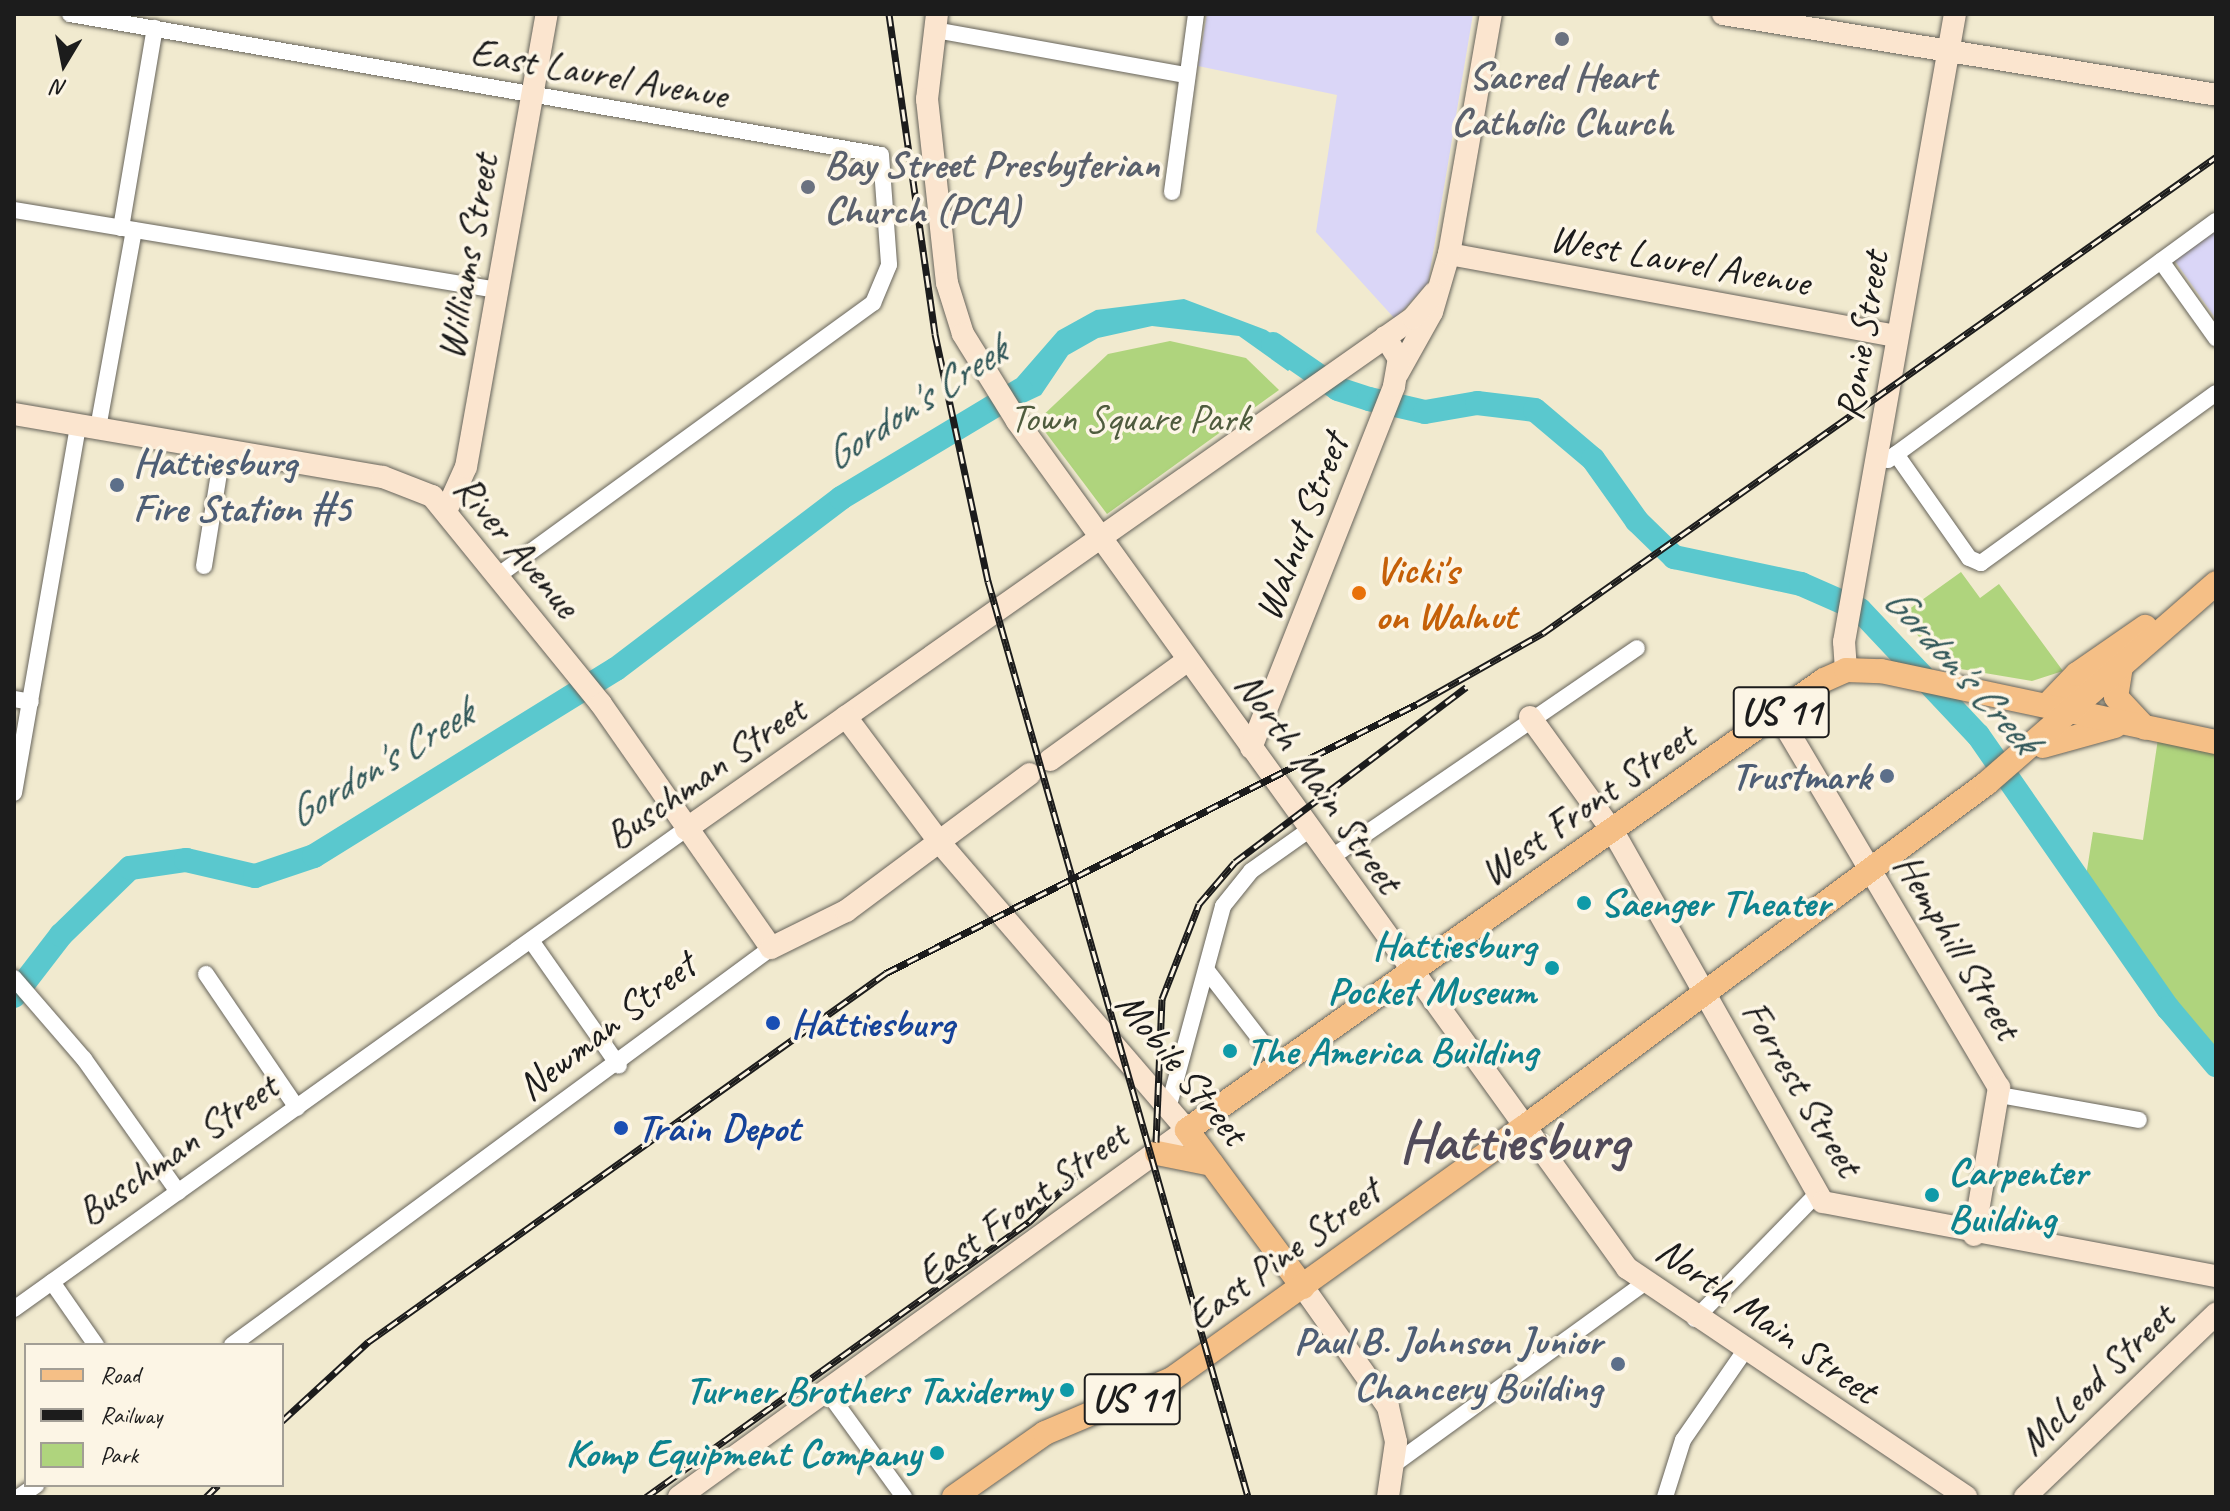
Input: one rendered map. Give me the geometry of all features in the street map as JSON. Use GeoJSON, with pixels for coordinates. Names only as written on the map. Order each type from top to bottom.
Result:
{"type":"FeatureCollection","features":[{"type":"Feature","properties":{"kind":"main road","name":"US 11"},"geometry":{"type":"LineString","coordinates":[[1846,670],[1881,671],[2050,702],[2094,662],[2176,612],[2216,583]]}},
{"type":"Feature","properties":{"kind":"main road","name":"US 11"},"geometry":{"type":"LineString","coordinates":[[1523,1128],[2028,751],[2176,612]]}},
{"type":"Feature","properties":{"kind":"main road"},"geometry":{"type":"LineString","coordinates":[[2121,666],[2118,702],[2150,731]]}},
{"type":"Feature","properties":{"kind":"main road","name":"West Front Street"},"geometry":{"type":"LineString","coordinates":[[1411,974],[1778,714],[1846,670]]}},
{"type":"Feature","properties":{"kind":"main road"},"geometry":{"type":"LineString","coordinates":[[2020,696],[2036,717],[2028,751]]}},
{"type":"Feature","properties":{"kind":"main road"},"geometry":{"type":"LineString","coordinates":[[2050,702],[2150,731],[2216,742]]}},
{"type":"Feature","properties":{"kind":"main road"},"geometry":{"type":"LineString","coordinates":[[2028,751],[2079,732],[2126,725]]}},
{"type":"Feature","properties":{"kind":"main road","name":"East Front Street"},"geometry":{"type":"LineString","coordinates":[[1187,1130],[1411,974]]}},
{"type":"Feature","properties":{"kind":"main road","name":"East Pine Street"},"geometry":{"type":"LineString","coordinates":[[954,1497],[1045,1433],[1172,1379],[1523,1128]]}},
{"type":"Feature","properties":{"kind":"main road","name":"Mobile Street"},"geometry":{"type":"LineString","coordinates":[[1187,1130],[1303,1287]]}},
{"type":"Feature","properties":{"kind":"main road"},"geometry":{"type":"LineString","coordinates":[[1157,1153],[1212,1164]]}},
{"type":"Feature","properties":{"kind":"street","name":"East Laurel Avenue"},"geometry":{"type":"LineString","coordinates":[[70,14],[881,155],[889,265],[866,311],[500,574]]}},
{"type":"Feature","properties":{"kind":"street","name":"Williams Street"},"geometry":{"type":"LineString","coordinates":[[447,509],[466,467],[547,14]]}},
{"type":"Feature","properties":{"kind":"street"},"geometry":{"type":"LineString","coordinates":[[1172,192],[1196,14]]}},
{"type":"Feature","properties":{"kind":"street","name":"Walnut Street"},"geometry":{"type":"LineString","coordinates":[[1251,748],[1449,254],[1491,14]]}},
{"type":"Feature","properties":{"kind":"street"},"geometry":{"type":"LineString","coordinates":[[1723,14],[2216,95]]}},
{"type":"Feature","properties":{"kind":"street","name":"Ronie Street"},"geometry":{"type":"LineString","coordinates":[[1846,670],[1844,642],[1955,14]]}},
{"type":"Feature","properties":{"kind":"street"},"geometry":{"type":"LineString","coordinates":[[936,22],[1186,75]]}},
{"type":"Feature","properties":{"kind":"street","name":"North Main Street"},"geometry":{"type":"LineString","coordinates":[[936,22],[927,99],[947,283],[963,334],[1017,421],[1411,974],[1523,1128],[1643,1284],[1966,1497]]}},
{"type":"Feature","properties":{"kind":"street"},"geometry":{"type":"LineString","coordinates":[[14,793],[22,701],[88,427],[127,229],[155,28]]}},
{"type":"Feature","properties":{"kind":"street"},"geometry":{"type":"LineString","coordinates":[[14,210],[498,290]]}},
{"type":"Feature","properties":{"kind":"street"},"geometry":{"type":"LineString","coordinates":[[1876,468],[2216,221]]}},
{"type":"Feature","properties":{"kind":"street","name":"West Laurel Avenue"},"geometry":{"type":"LineString","coordinates":[[1449,254],[1897,336]]}},
{"type":"Feature","properties":{"kind":"street"},"geometry":{"type":"LineString","coordinates":[[2161,261],[2216,338]]}},
{"type":"Feature","properties":{"kind":"street","name":"Buschman Street"},"geometry":{"type":"LineString","coordinates":[[14,1309],[1296,395],[1385,337],[1434,293]]}},
{"type":"Feature","properties":{"kind":"street"},"geometry":{"type":"LineString","coordinates":[[1385,337],[1397,350],[1396,380]]}},
{"type":"Feature","properties":{"kind":"street"},"geometry":{"type":"LineString","coordinates":[[1896,454],[1969,558],[1981,563],[2216,393]]}},
{"type":"Feature","properties":{"kind":"street","name":"River Avenue"},"geometry":{"type":"LineString","coordinates":[[14,414],[401,481],[447,509],[601,704],[771,948]]}},
{"type":"Feature","properties":{"kind":"street"},"geometry":{"type":"LineString","coordinates":[[204,566],[223,449]]}},
{"type":"Feature","properties":{"kind":"street"},"geometry":{"type":"LineString","coordinates":[[1329,859],[1530,717],[1637,648]]}},
{"type":"Feature","properties":{"kind":"street"},"geometry":{"type":"LineString","coordinates":[[1050,760],[1188,660]]}},
{"type":"Feature","properties":{"kind":"street","name":"Hemphill Street"},"geometry":{"type":"LineString","coordinates":[[1778,714],[2000,1095],[2139,1120]]}},
{"type":"Feature","properties":{"kind":"street","name":"Mobile Street"},"geometry":{"type":"LineString","coordinates":[[846,717],[941,844],[1169,1105],[1187,1130]]}},
{"type":"Feature","properties":{"kind":"street","name":"Forrest Street"},"geometry":{"type":"LineString","coordinates":[[1530,717],[1614,833],[1816,1195],[1831,1207],[2216,1276]]}},
{"type":"Feature","properties":{"kind":"street","name":"Newman Street"},"geometry":{"type":"LineString","coordinates":[[235,1343],[619,1066],[771,948],[827,924],[941,844],[1030,774]]}},
{"type":"Feature","properties":{"kind":"street"},"geometry":{"type":"LineString","coordinates":[[1169,1105],[1229,895],[1309,830]]}},
{"type":"Feature","properties":{"kind":"street"},"geometry":{"type":"LineString","coordinates":[[532,942],[619,1066]]}},
{"type":"Feature","properties":{"kind":"street"},"geometry":{"type":"LineString","coordinates":[[1208,972],[1280,1065]]}},
{"type":"Feature","properties":{"kind":"street"},"geometry":{"type":"LineString","coordinates":[[206,974],[297,1108]]}},
{"type":"Feature","properties":{"kind":"street"},"geometry":{"type":"LineString","coordinates":[[14,978],[49,1014],[178,1192]]}},
{"type":"Feature","properties":{"kind":"street"},"geometry":{"type":"LineString","coordinates":[[1974,1235],[2000,1095]]}},
{"type":"Feature","properties":{"kind":"street","name":"East Front Street"},"geometry":{"type":"LineString","coordinates":[[679,1497],[1187,1130]]}},
{"type":"Feature","properties":{"kind":"street"},"geometry":{"type":"LineString","coordinates":[[1695,1319],[1816,1195]]}},
{"type":"Feature","properties":{"kind":"street"},"geometry":{"type":"LineString","coordinates":[[52,1282],[95,1343]]}},
{"type":"Feature","properties":{"kind":"street"},"geometry":{"type":"LineString","coordinates":[[1393,1465],[1643,1284]]}},
{"type":"Feature","properties":{"kind":"street","name":"Mobile Street"},"geometry":{"type":"LineString","coordinates":[[1303,1287],[1388,1407],[1393,1465],[1388,1497]]}},
{"type":"Feature","properties":{"kind":"street","name":"McLeod Street"},"geometry":{"type":"LineString","coordinates":[[2025,1497],[2216,1314]]}},
{"type":"Feature","properties":{"kind":"street"},"geometry":{"type":"LineString","coordinates":[[1665,1497],[1683,1440],[1744,1352]]}},
{"type":"Feature","properties":{"kind":"street"},"geometry":{"type":"LineString","coordinates":[[827,1391],[904,1497]]}},
{"type":"Feature","properties":{"kind":"shaded area"},"geometry":{"type":"Polygon","coordinates":[[[1207,14],[1473,14],[1428,283],[1395,319],[1316,232],[1337,95],[1198,66],[1207,14]]]}},
{"type":"Feature","properties":{"kind":"shaded area"},"geometry":{"type":"Polygon","coordinates":[[[2216,231],[2216,319],[2175,261],[2216,231]]]}},
{"type":"Feature","properties":{"kind":"green space","name":"Town Square Park"},"geometry":{"type":"Polygon","coordinates":[[[1170,341],[1246,358],[1279,390],[1107,514],[1037,421],[1108,354],[1170,341]]]}},
{"type":"Feature","properties":{"kind":"green space"},"geometry":{"type":"Polygon","coordinates":[[[1961,572],[1980,598],[1999,584],[2063,671],[2032,681],[1943,666],[1901,615],[1961,572]]]}},
{"type":"Feature","properties":{"kind":"green space"},"geometry":{"type":"Polygon","coordinates":[[[2159,732],[2216,742],[2216,1065],[2084,889],[2093,832],[2143,840],[2159,732]]]}},
{"type":"Feature","properties":{"kind":"water"},"geometry":{"type":"Polygon","coordinates":[[[1184,299],[1266,330],[1304,356],[1288,371],[1239,336],[1152,326],[1098,338],[1068,355],[1041,395],[1024,403],[1011,385],[1058,331],[1096,310],[1184,299]]]}},
{"type":"Feature","properties":{"kind":"waterway","name":"Gordon's Creek"},"geometry":{"type":"LineString","coordinates":[[1273,344],[1338,389],[1369,399],[1425,412],[1477,403],[1535,410],[1593,459],[1637,521],[1674,557],[1801,584],[1860,610],[1978,735],[2168,1008],[2216,1065]]}},
{"type":"Feature","properties":{"kind":"waterway","name":"Gordon's Creek"},"geometry":{"type":"LineString","coordinates":[[14,996],[61,935],[130,868],[186,860],[255,876],[314,856],[616,669],[841,498],[1021,390]]}},
{"type":"Feature","properties":{"kind":"railway"},"geometry":{"type":"LineString","coordinates":[[889,14],[935,334],[988,581],[1248,1497]]}},
{"type":"Feature","properties":{"kind":"railway"},"geometry":{"type":"LineString","coordinates":[[284,1419],[368,1342],[886,973],[1417,704],[1543,633],[2216,157]]}},
{"type":"Feature","properties":{"kind":"railway"},"geometry":{"type":"LineString","coordinates":[[1156,1142],[1162,999],[1199,904],[1235,862],[1466,687]]}},
{"type":"Feature","properties":{"kind":"railway"},"geometry":{"type":"LineString","coordinates":[[646,1497],[1029,1222],[1079,1173]]}},
{"type":"Feature","properties":{"kind":"railway"},"geometry":{"type":"LineString","coordinates":[[206,1497],[216,1487]]}},
{"type":"Feature","properties":{"kind":"place","name":"Sacred Heart Catholic Church"},"geometry":{"type":"Point","coordinates":[1562,39]}},
{"type":"Feature","properties":{"kind":"place","name":"Bay Street Presbyterian Church (PCA)"},"geometry":{"type":"Point","coordinates":[808,187]}},
{"type":"Feature","properties":{"kind":"place","name":"Hattiesburg Fire Station #5"},"geometry":{"type":"Point","coordinates":[117,485]}},
{"type":"Feature","properties":{"kind":"place","name":"Vicki's on Walnut"},"geometry":{"type":"Point","coordinates":[1359,593]}},
{"type":"Feature","properties":{"kind":"place","name":"Trustmark"},"geometry":{"type":"Point","coordinates":[1887,776]}},
{"type":"Feature","properties":{"kind":"place","name":"Saenger Theater"},"geometry":{"type":"Point","coordinates":[1584,903]}},
{"type":"Feature","properties":{"kind":"place","name":"Hattiesburg Pocket Museum"},"geometry":{"type":"Point","coordinates":[1552,968]}},
{"type":"Feature","properties":{"kind":"place","name":"Hattiesburg"},"geometry":{"type":"Point","coordinates":[773,1023]}},
{"type":"Feature","properties":{"kind":"place","name":"The America Building"},"geometry":{"type":"Point","coordinates":[1230,1051]}},
{"type":"Feature","properties":{"kind":"place","name":"Train Depot"},"geometry":{"type":"Point","coordinates":[621,1128]}},
{"type":"Feature","properties":{"kind":"place","name":"Carpenter Building"},"geometry":{"type":"Point","coordinates":[1932,1195]}},
{"type":"Feature","properties":{"kind":"place","name":"Paul B. Johnson Junior Chancery Building"},"geometry":{"type":"Point","coordinates":[1618,1364]}},
{"type":"Feature","properties":{"kind":"place","name":"Turner Brothers Taxidermy"},"geometry":{"type":"Point","coordinates":[1067,1390]}},
{"type":"Feature","properties":{"kind":"place","name":"Komp Equipment Company"},"geometry":{"type":"Point","coordinates":[937,1453]}},
{"type":"Feature","properties":{"kind":"district","name":"Hattiesburg"},"geometry":{"type":"Point","coordinates":[1514,1142]}}]}
